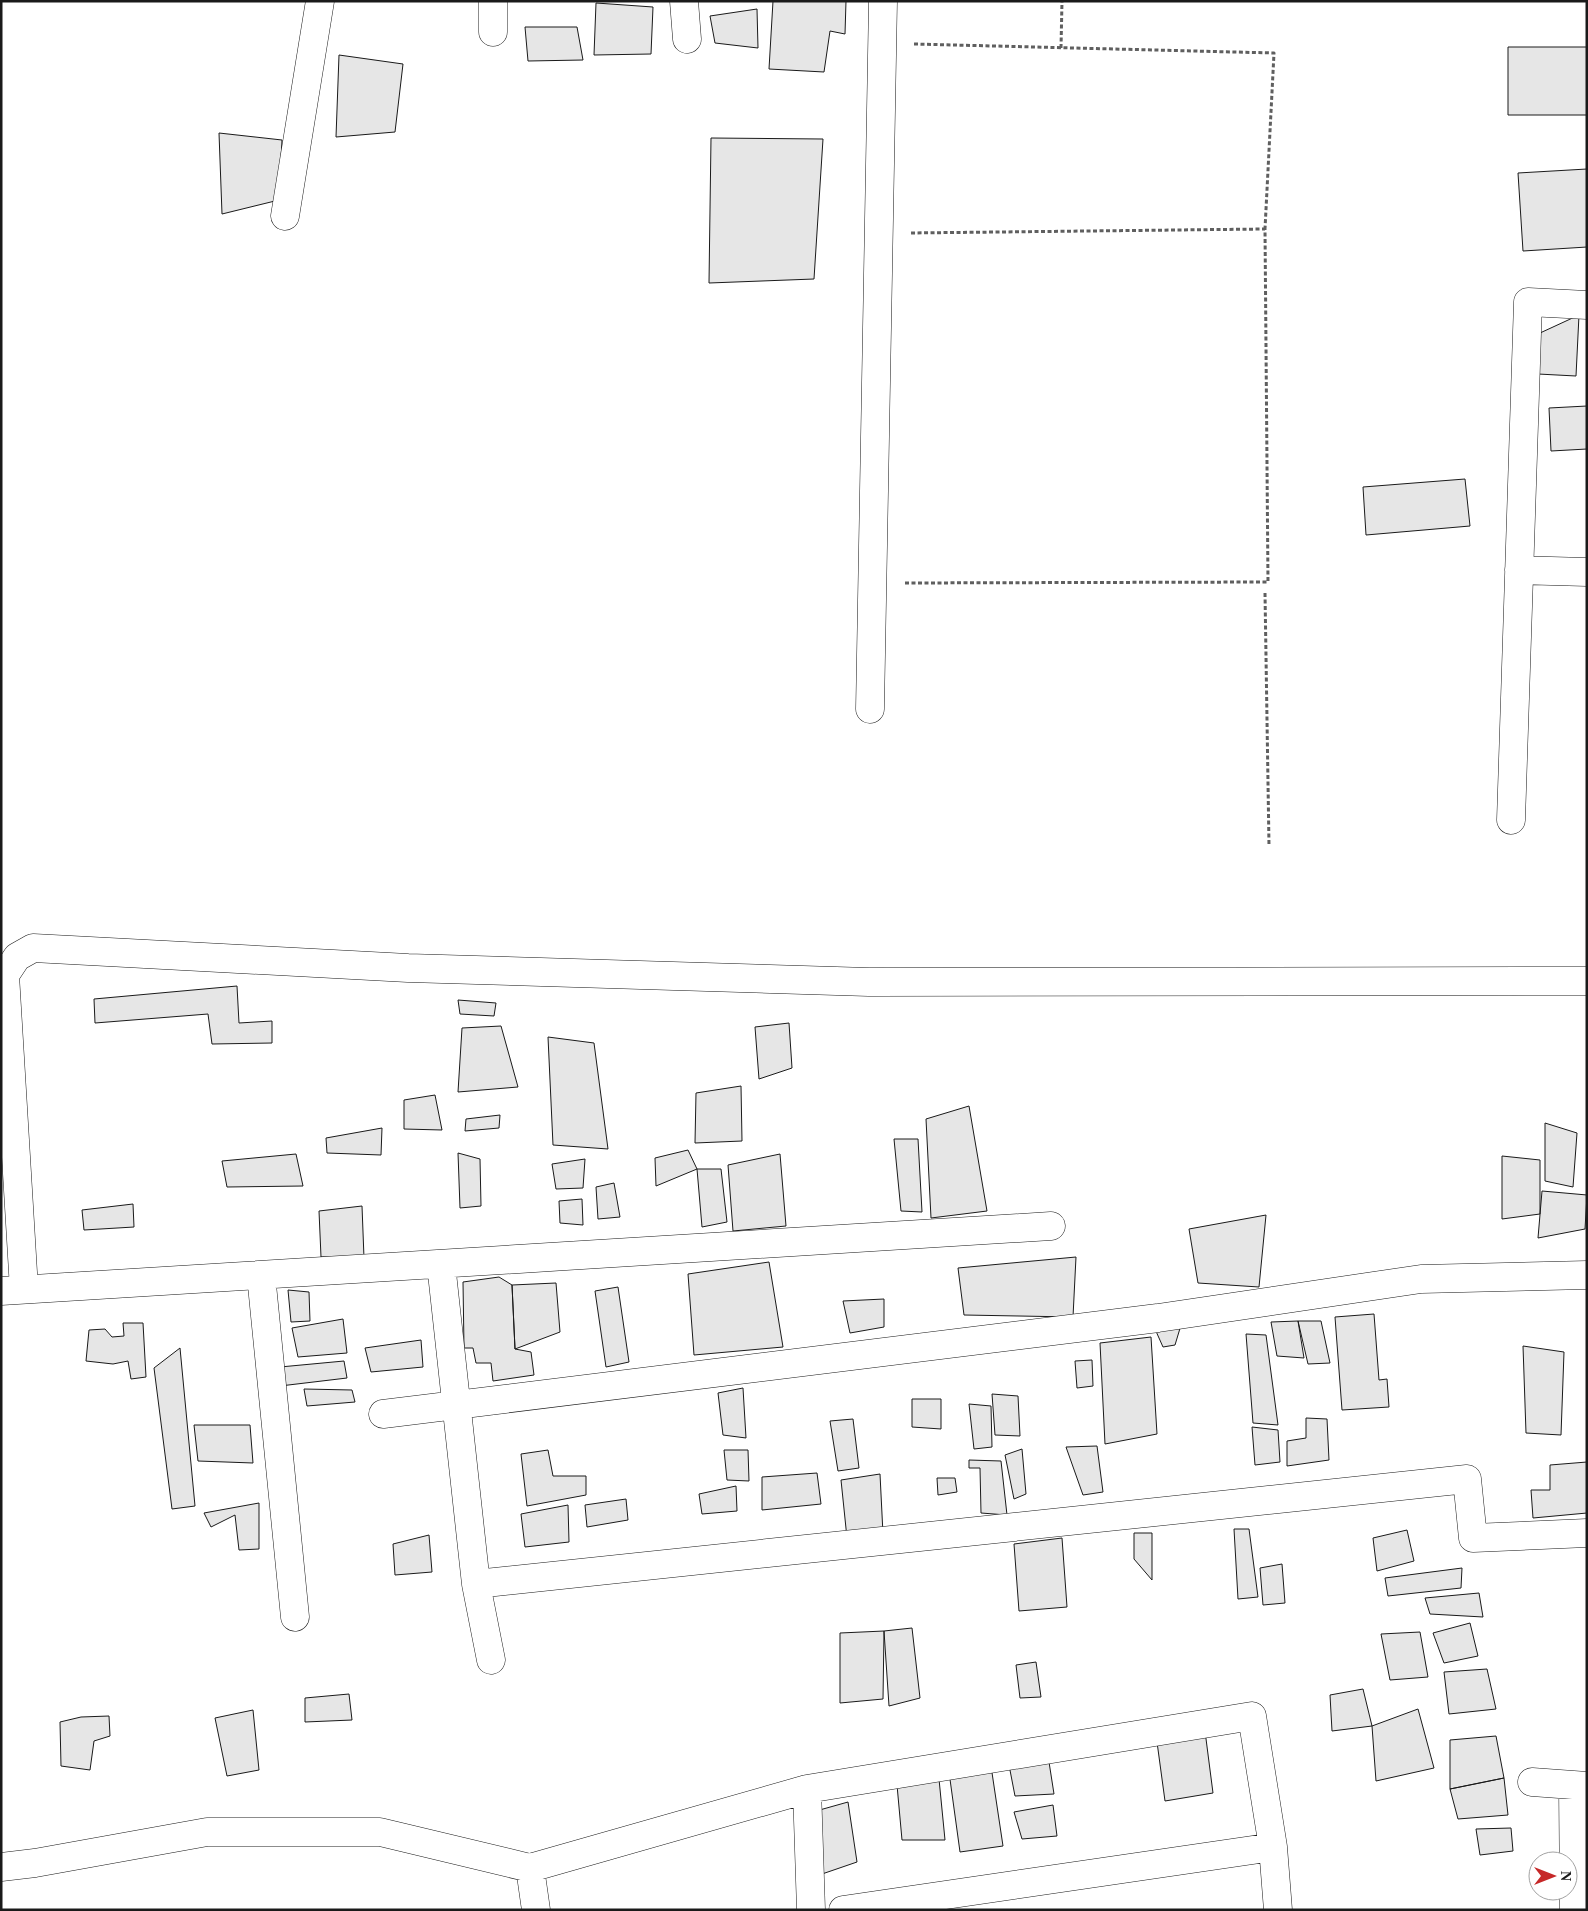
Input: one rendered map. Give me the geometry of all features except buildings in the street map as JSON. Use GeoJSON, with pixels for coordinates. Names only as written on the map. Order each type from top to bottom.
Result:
{"type":"FeatureCollection","features":[{"type":"Feature","properties":{"kind":"street"},"geometry":{"type":"LineString","coordinates":[[285,216],[320,1]]}},
{"type":"Feature","properties":{"kind":"street"},"geometry":{"type":"LineString","coordinates":[[493,1],[493,32]]}},
{"type":"Feature","properties":{"kind":"street"},"geometry":{"type":"LineString","coordinates":[[684,1],[687,39]]}},
{"type":"Feature","properties":{"kind":"street"},"geometry":{"type":"LineString","coordinates":[[870,709],[883,1]]}},
{"type":"Feature","properties":{"kind":"street"},"geometry":{"type":"LineString","coordinates":[[1511,820],[1528,302],[1587,305]]}},
{"type":"Feature","properties":{"kind":"street"},"geometry":{"type":"LineString","coordinates":[[1519,570],[1587,572]]}},
{"type":"Feature","properties":{"kind":"street"},"geometry":{"type":"LineString","coordinates":[[1051,1226],[13,1290],[5,975],[17,957],[33,948],[408,968],[869,982],[1587,981]]}},
{"type":"Feature","properties":{"kind":"street"},"geometry":{"type":"LineString","coordinates":[[441,1264],[476,1584],[491,1660]]}},
{"type":"Feature","properties":{"kind":"street"},"geometry":{"type":"LineString","coordinates":[[261,1274],[295,1617]]}},
{"type":"Feature","properties":{"kind":"street"},"geometry":{"type":"LineString","coordinates":[[383,1414],[1158,1318],[1420,1279],[1587,1275]]}},
{"type":"Feature","properties":{"kind":"street"},"geometry":{"type":"LineString","coordinates":[[476,1584],[1467,1479],[1473,1538],[1587,1533]]}},
{"type":"Feature","properties":{"kind":"street"},"geometry":{"type":"LineString","coordinates":[[1,1866],[35,1863],[207,1832],[380,1832],[530,1868],[807,1789],[1252,1716],[1273,1847],[1278,1910]]}},
{"type":"Feature","properties":{"kind":"street"},"geometry":{"type":"LineString","coordinates":[[1532,1782],[1580,1786],[1574,1910]]}},
{"type":"Feature","properties":{"kind":"street"},"geometry":{"type":"LineString","coordinates":[[807,1789],[811,1910]]}},
{"type":"Feature","properties":{"kind":"street"},"geometry":{"type":"LineString","coordinates":[[843,1910],[1273,1847]]}},
{"type":"Feature","properties":{"kind":"street"},"geometry":{"type":"LineString","coordinates":[[530,1868],[536,1910]]}},
{"type":"Feature","properties":{"kind":"path"},"geometry":{"type":"LineString","coordinates":[[1061,48],[1062,1]]}},
{"type":"Feature","properties":{"kind":"path"},"geometry":{"type":"LineString","coordinates":[[872,583],[1268,582],[1265,229],[1274,53],[882,44]]}},
{"type":"Feature","properties":{"kind":"path"},"geometry":{"type":"LineString","coordinates":[[879,233],[1265,229]]}},
{"type":"Feature","properties":{"kind":"path"},"geometry":{"type":"LineString","coordinates":[[1265,593],[1269,846]]}}]}
